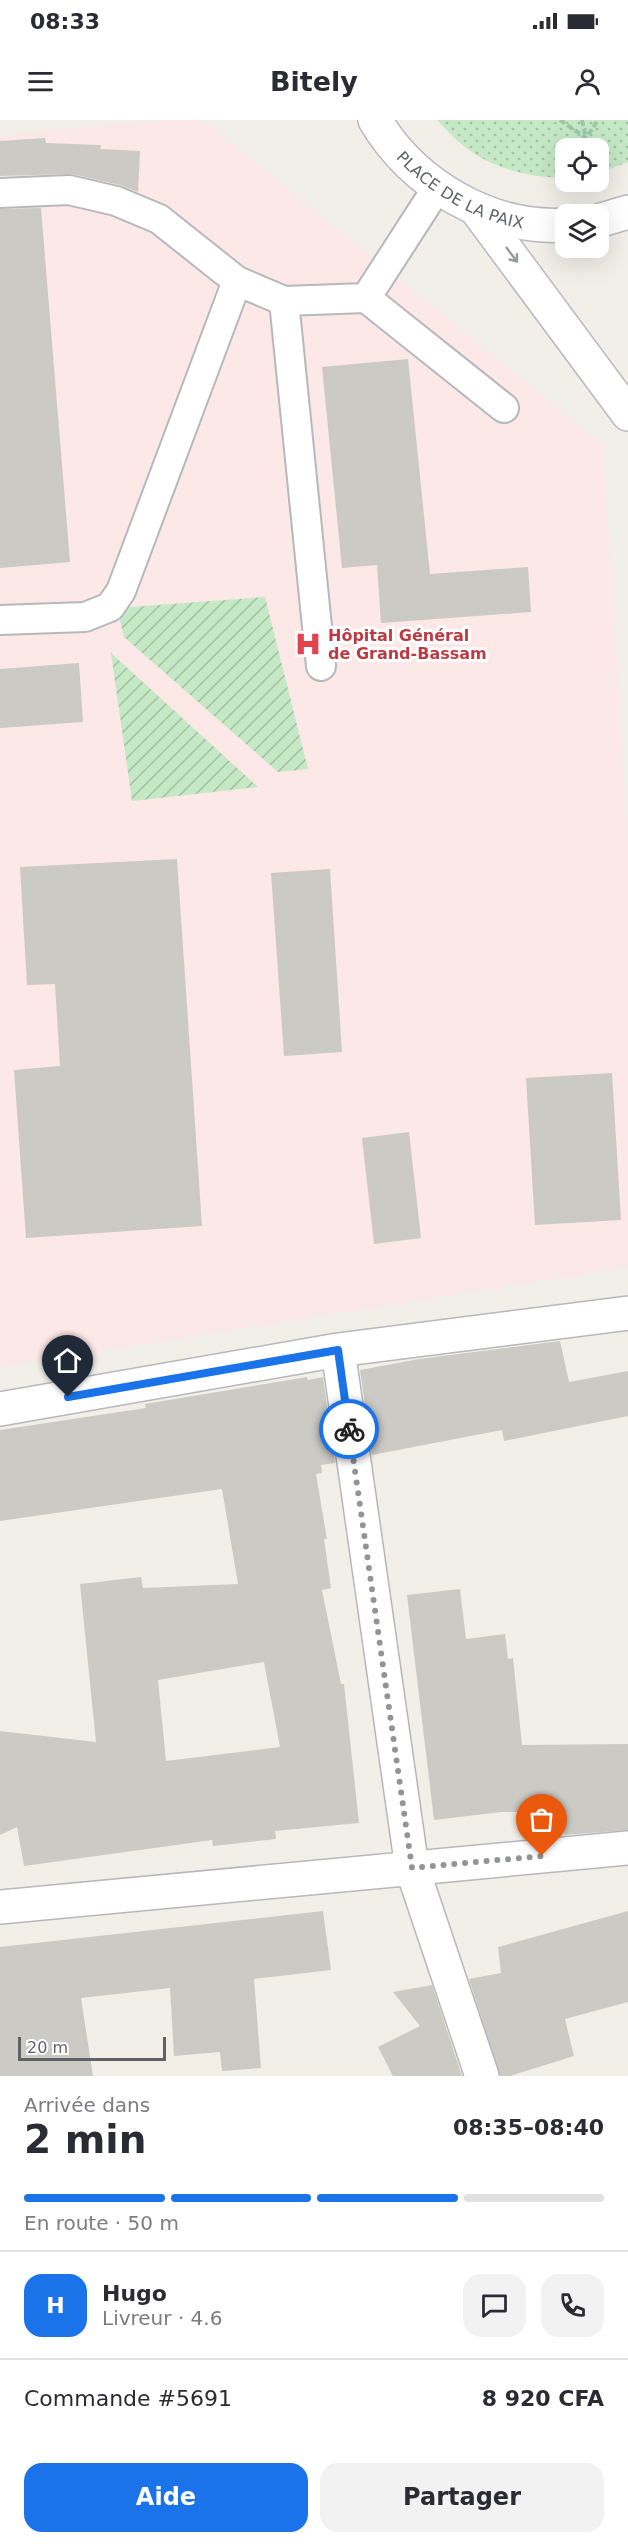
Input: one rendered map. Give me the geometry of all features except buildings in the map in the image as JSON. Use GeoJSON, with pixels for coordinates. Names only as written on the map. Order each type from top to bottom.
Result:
{"type":"FeatureCollection","features":[{"type":"Feature","properties":{"kind":"street","name":"PLACE DE LA PAIX"},"geometry":{"type":"LineString","coordinates":[[375,120],[403,158],[437,188],[476,209],[518,221],[555,224]]}},
{"type":"Feature","properties":{"kind":"street"},"geometry":{"type":"LineString","coordinates":[[476,209],[628,414]]}},
{"type":"Feature","properties":{"kind":"street"},"geometry":{"type":"LineString","coordinates":[[609,218],[628,212]]}},
{"type":"Feature","properties":{"kind":"street"},"geometry":{"type":"LineString","coordinates":[[0,1409],[338,1350],[628,1312]]}},
{"type":"Feature","properties":{"kind":"street"},"geometry":{"type":"LineString","coordinates":[[338,1350],[412,1868],[482,2076]]}},
{"type":"Feature","properties":{"kind":"street"},"geometry":{"type":"LineString","coordinates":[[0,1908],[628,1848]]}},
{"type":"Feature","properties":{"kind":"lane"},"geometry":{"type":"LineString","coordinates":[[366,298],[437,188]]}},
{"type":"Feature","properties":{"kind":"lane"},"geometry":{"type":"LineString","coordinates":[[0,193],[69,190],[116,201],[159,219],[237,281],[284,301],[366,298],[504,408]]}},
{"type":"Feature","properties":{"kind":"lane"},"geometry":{"type":"LineString","coordinates":[[0,620],[85,617],[110,607],[121,591],[237,281]]}},
{"type":"Feature","properties":{"kind":"lane"},"geometry":{"type":"LineString","coordinates":[[284,301],[321,666]]}},
{"type":"Feature","properties":{"kind":"path"},"geometry":{"type":"LineString","coordinates":[[560,120],[586,138]]}},
{"type":"Feature","properties":{"kind":"path"},"geometry":{"type":"LineString","coordinates":[[582,120],[586,138]]}},
{"type":"Feature","properties":{"kind":"path"},"geometry":{"type":"LineString","coordinates":[[586,138],[598,120]]}},
{"type":"Feature","properties":{"kind":"shaded area","name":"Hôpital Général de Grand-Bassam"},"geometry":{"type":"Polygon","coordinates":[[[165,120],[203,120],[603,445],[628,843],[628,1267],[0,1367],[0,135],[165,120]]]}},
{"type":"Feature","properties":{"kind":"green space"},"geometry":{"type":"Polygon","coordinates":[[[437,120],[628,120],[628,162],[609,169],[609,138],[555,138],[555,177],[539,176],[499,166],[474,154],[437,120]]]}},
{"type":"Feature","properties":{"kind":"green space"},"geometry":{"type":"Polygon","coordinates":[[[265,597],[308,769],[278,772],[124,637],[117,608],[265,597]]]}},
{"type":"Feature","properties":{"kind":"green space"},"geometry":{"type":"Polygon","coordinates":[[[111,653],[258,787],[132,801],[111,653]]]}},
{"type":"Feature","properties":{"kind":"way so far"},"geometry":{"type":"LineString","coordinates":[[349,1429],[412,1868],[542,1856]]}},
{"type":"Feature","properties":{"kind":"place","name":"Hôpital Général de Grand-Bassam"},"geometry":{"type":"Point","coordinates":[308,644]}},
{"type":"Feature","properties":{"kind":"route"},"geometry":{"type":"LineString","coordinates":[[68,1397],[338,1350],[349,1429]]}}]}
